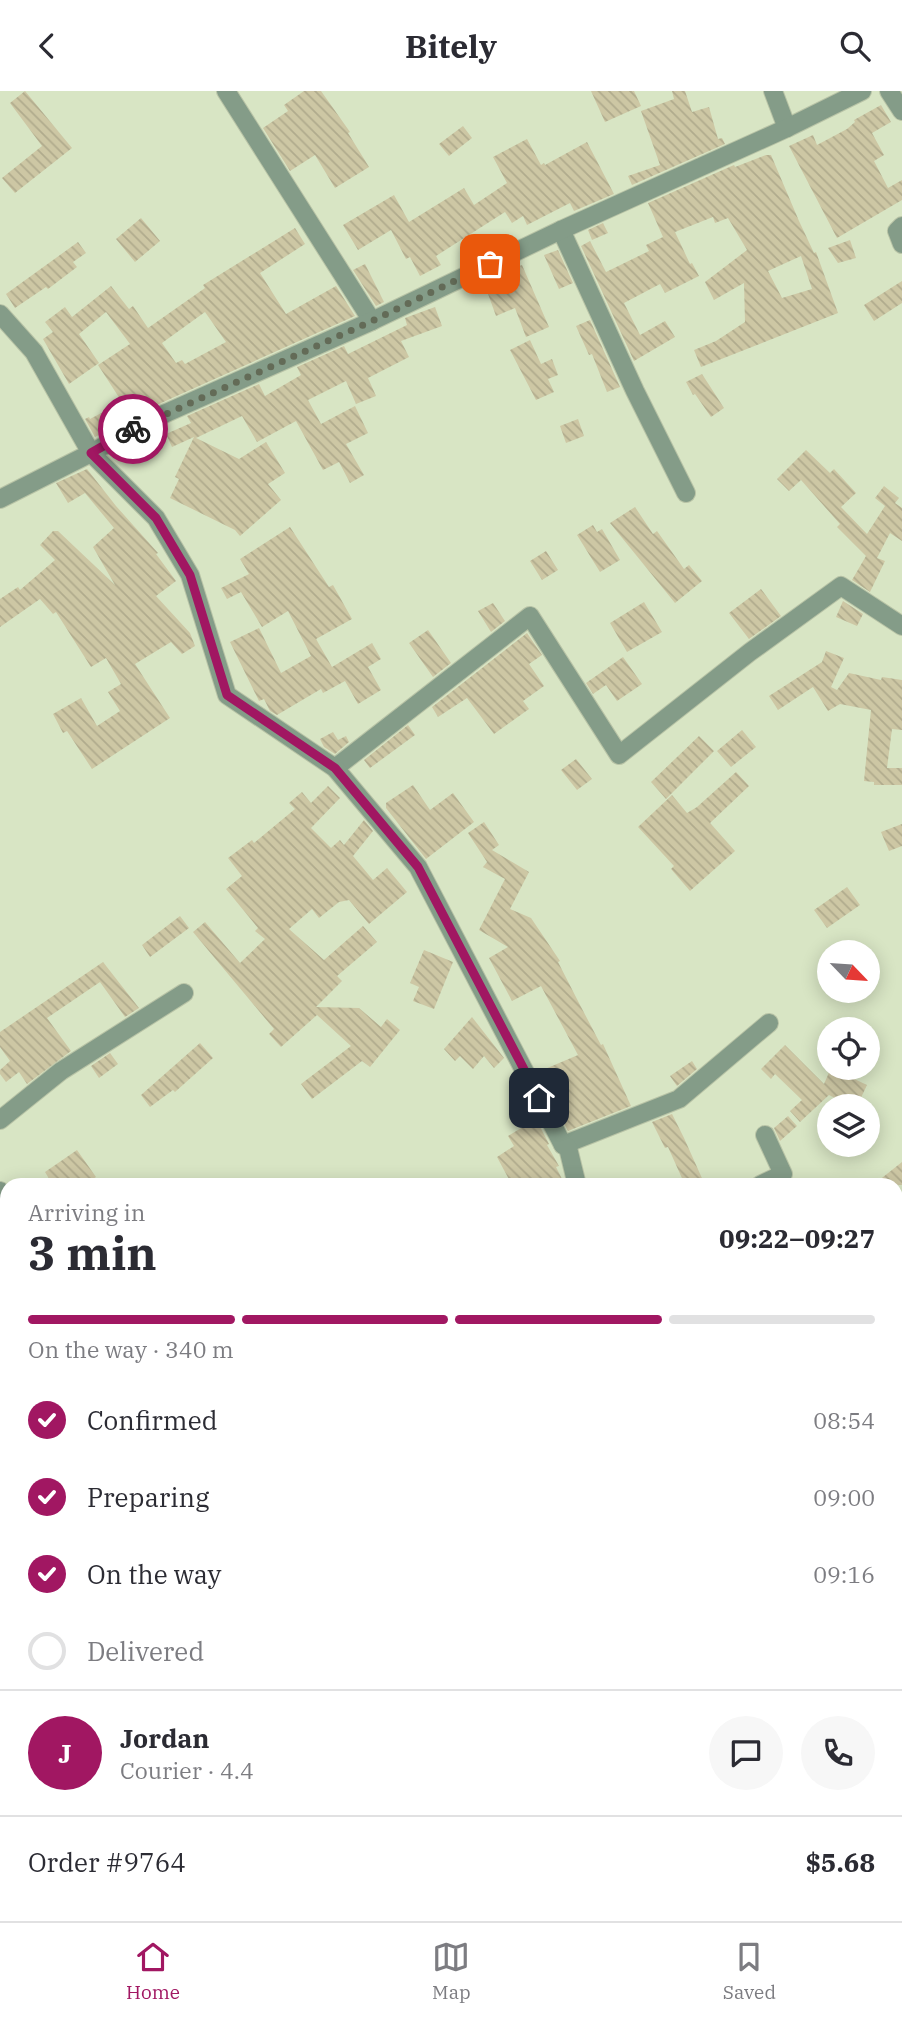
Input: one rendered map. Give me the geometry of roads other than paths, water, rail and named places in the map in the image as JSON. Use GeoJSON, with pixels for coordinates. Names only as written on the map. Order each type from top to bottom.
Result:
{"type":"FeatureCollection","features":[{"type":"Feature","properties":{"kind":"street"},"geometry":{"type":"LineString","coordinates":[[226,91],[372,321]]}},
{"type":"Feature","properties":{"kind":"street"},"geometry":{"type":"LineString","coordinates":[[773,91],[787,128]]}},
{"type":"Feature","properties":{"kind":"street"},"geometry":{"type":"LineString","coordinates":[[0,499],[146,422],[372,321],[862,91]]}},
{"type":"Feature","properties":{"kind":"street"},"geometry":{"type":"LineString","coordinates":[[889,91],[902,111]]}},
{"type":"Feature","properties":{"kind":"street"},"geometry":{"type":"LineString","coordinates":[[902,226],[897,231],[902,244]]}},
{"type":"Feature","properties":{"kind":"street"},"geometry":{"type":"LineString","coordinates":[[561,230],[635,391],[686,492]]}},
{"type":"Feature","properties":{"kind":"street"},"geometry":{"type":"LineString","coordinates":[[0,314],[34,352],[91,453],[156,518],[190,575],[227,695],[335,768],[418,867],[563,1145],[568,1148],[575,1178]]}},
{"type":"Feature","properties":{"kind":"street"},"geometry":{"type":"LineString","coordinates":[[335,768],[530,617],[619,755],[750,652],[841,586],[902,626]]}},
{"type":"Feature","properties":{"kind":"street"},"geometry":{"type":"LineString","coordinates":[[0,1120],[61,1072],[184,993]]}},
{"type":"Feature","properties":{"kind":"street"},"geometry":{"type":"LineString","coordinates":[[563,1145],[679,1099],[769,1023]]}},
{"type":"Feature","properties":{"kind":"street"},"geometry":{"type":"LineString","coordinates":[[765,1135],[783,1174],[775,1178]]}}]}
